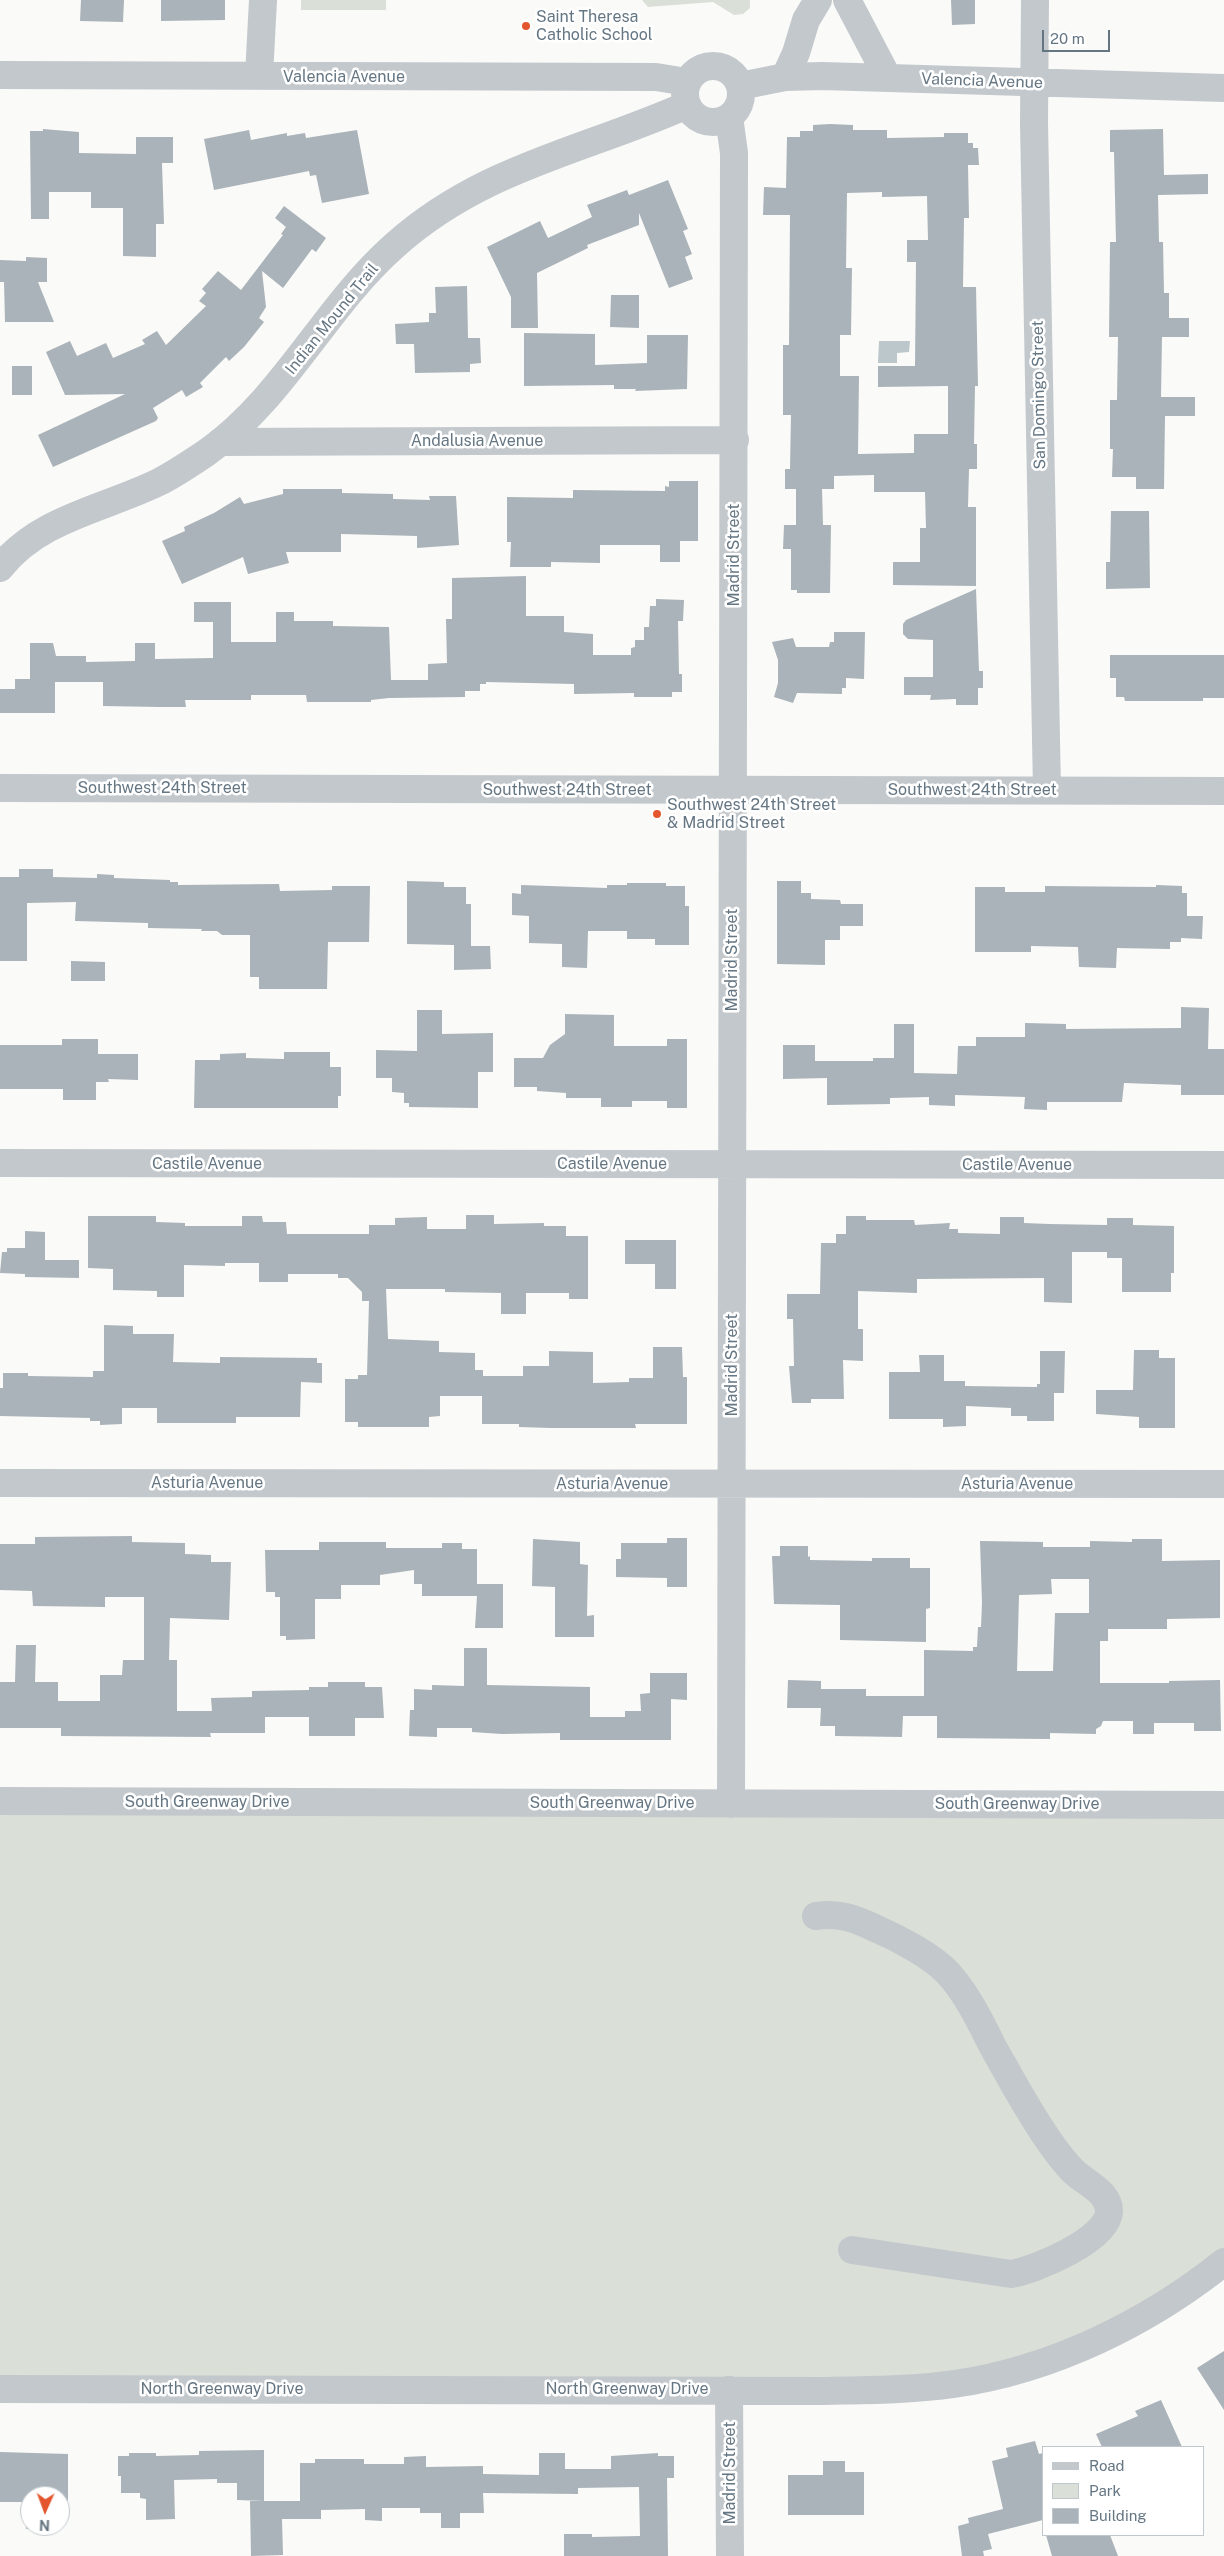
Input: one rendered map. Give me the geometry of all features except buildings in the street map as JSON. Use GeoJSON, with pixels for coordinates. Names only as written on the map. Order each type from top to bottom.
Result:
{"type":"FeatureCollection","features":[{"type":"Feature","properties":{"kind":"street"},"geometry":{"type":"LineString","coordinates":[[259,76],[263,0]]}},
{"type":"Feature","properties":{"kind":"street"},"geometry":{"type":"LineString","coordinates":[[785,77],[796,53],[806,20],[818,0]]}},
{"type":"Feature","properties":{"kind":"street"},"geometry":{"type":"LineString","coordinates":[[847,0],[888,78]]}},
{"type":"Feature","properties":{"kind":"street","name":"San Domingo Street"},"geometry":{"type":"LineString","coordinates":[[1034,0],[1047,790]]}},
{"type":"Feature","properties":{"kind":"street"},"geometry":{"type":"LineString","coordinates":[[720,66],[729,70],[740,86],[740,103],[729,117],[720,121],[706,120],[693,113],[687,93],[701,68],[720,66]]}},
{"type":"Feature","properties":{"kind":"street","name":"Valencia Avenue"},"geometry":{"type":"LineString","coordinates":[[0,75],[656,77],[687,93]]}},
{"type":"Feature","properties":{"kind":"street","name":"Valencia Avenue"},"geometry":{"type":"LineString","coordinates":[[740,86],[785,77],[888,78],[1224,88]]}},
{"type":"Feature","properties":{"kind":"street","name":"Indian Mound Trail"},"geometry":{"type":"LineString","coordinates":[[0,568],[20,548],[54,524],[158,482],[220,442],[280,382],[372,267],[392,247],[434,214],[475,189],[520,167],[687,93]]}},
{"type":"Feature","properties":{"kind":"street","name":"Madrid Street"},"geometry":{"type":"LineString","coordinates":[[729,117],[734,153],[731,1804]]}},
{"type":"Feature","properties":{"kind":"street","name":"Andalusia Avenue"},"geometry":{"type":"LineString","coordinates":[[220,442],[734,440]]}},
{"type":"Feature","properties":{"kind":"street","name":"Southwest 24th Street"},"geometry":{"type":"LineString","coordinates":[[0,788],[1224,791]]}},
{"type":"Feature","properties":{"kind":"street","name":"Castile Avenue"},"geometry":{"type":"LineString","coordinates":[[0,1163],[1224,1165]]}},
{"type":"Feature","properties":{"kind":"street","name":"Asturia Avenue"},"geometry":{"type":"LineString","coordinates":[[0,1483],[1224,1484]]}},
{"type":"Feature","properties":{"kind":"street","name":"South Greenway Drive"},"geometry":{"type":"LineString","coordinates":[[0,1802],[1224,1805]]}},
{"type":"Feature","properties":{"kind":"street"},"geometry":{"type":"LineString","coordinates":[[816,1916],[832,1913],[859,1921],[885,1932],[946,1971],[961,1989],[1050,2142],[1074,2172],[1095,2188],[1107,2201],[1109,2212],[1105,2224],[1096,2233],[1063,2254],[1030,2270],[1011,2274],[852,2250]]}},
{"type":"Feature","properties":{"kind":"street","name":"North Greenway Drive"},"geometry":{"type":"LineString","coordinates":[[0,2389],[907,2389],[956,2383],[1007,2372],[1056,2357],[1119,2329],[1161,2306],[1224,2262]]}},
{"type":"Feature","properties":{"kind":"street","name":"Madrid Street"},"geometry":{"type":"LineString","coordinates":[[729,2390],[730,2556]]}},
{"type":"Feature","properties":{"kind":"green space"},"geometry":{"type":"Polygon","coordinates":[[[301,0],[386,0],[386,10],[301,10],[301,0]]]}},
{"type":"Feature","properties":{"kind":"green space"},"geometry":{"type":"Polygon","coordinates":[[[642,0],[750,0],[750,8],[743,14],[734,15],[713,2],[648,7],[642,0]]]}},
{"type":"Feature","properties":{"kind":"green space"},"geometry":{"type":"Polygon","coordinates":[[[0,1811],[1224,1814],[1224,2249],[1162,2296],[1039,2354],[900,2381],[0,2380],[0,1811]]]}},
{"type":"Feature","properties":{"kind":"shaded area"},"geometry":{"type":"Polygon","coordinates":[[[879,341],[910,341],[909,352],[897,353],[897,363],[878,363],[879,341]]]}},
{"type":"Feature","properties":{"kind":"place","name":"Saint Theresa Catholic School"},"geometry":{"type":"Point","coordinates":[526,26]}},
{"type":"Feature","properties":{"kind":"place","name":"Southwest 24th Street & Madrid Street"},"geometry":{"type":"Point","coordinates":[657,814]}}]}
